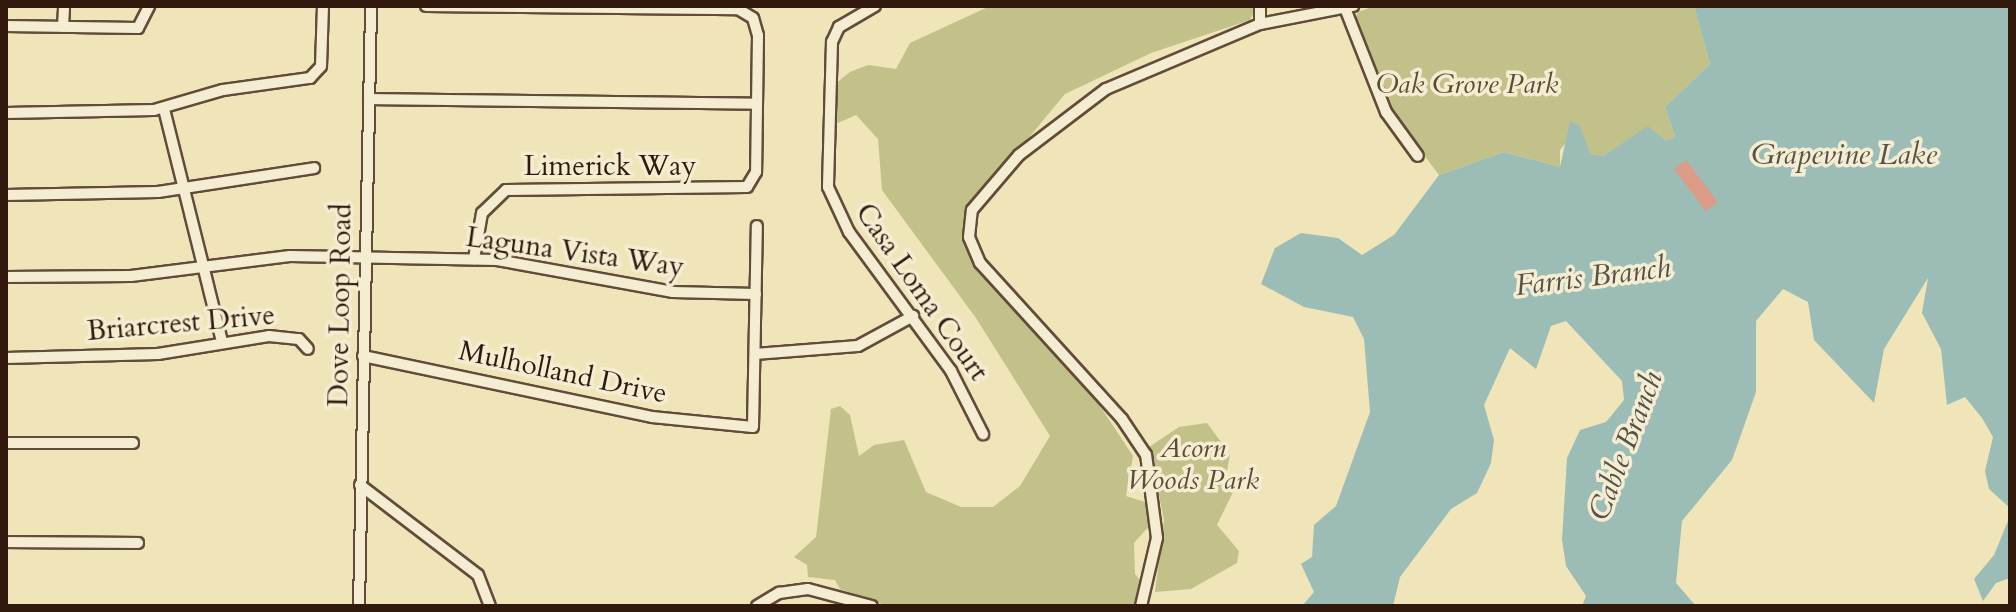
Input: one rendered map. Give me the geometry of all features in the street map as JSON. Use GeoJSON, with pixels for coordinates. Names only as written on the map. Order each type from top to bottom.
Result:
{"type":"FeatureCollection","features":[{"type":"Feature","properties":{"kind":"street"},"geometry":{"type":"LineString","coordinates":[[63,27],[64,6]]}},
{"type":"Feature","properties":{"kind":"street"},"geometry":{"type":"LineString","coordinates":[[6,26],[138,28],[149,6]]}},
{"type":"Feature","properties":{"kind":"street"},"geometry":{"type":"LineString","coordinates":[[6,113],[164,109],[223,90],[317,73],[323,6]]}},
{"type":"Feature","properties":{"kind":"street","name":"Dove Loop Road"},"geometry":{"type":"LineString","coordinates":[[359,606],[371,6]]}},
{"type":"Feature","properties":{"kind":"street"},"geometry":{"type":"LineString","coordinates":[[369,99],[757,104],[758,35],[753,18],[738,9],[426,6]]}},
{"type":"Feature","properties":{"kind":"street","name":"Casa Loma Court"},"geometry":{"type":"LineString","coordinates":[[875,6],[839,27],[832,42],[828,187],[844,225],[913,316],[983,434]]}},
{"type":"Feature","properties":{"kind":"street"},"geometry":{"type":"LineString","coordinates":[[1260,6],[1260,24]]}},
{"type":"Feature","properties":{"kind":"street"},"geometry":{"type":"LineString","coordinates":[[1141,606],[1157,538],[1146,455],[1122,419],[980,263],[969,219],[976,202],[1019,155],[1090,99],[1260,24],[1349,7],[1386,112],[1418,156]]}},
{"type":"Feature","properties":{"kind":"street","name":"Limerick Way"},"geometry":{"type":"LineString","coordinates":[[474,259],[482,213],[506,190],[747,187],[756,172],[757,104]]}},
{"type":"Feature","properties":{"kind":"street"},"geometry":{"type":"LineString","coordinates":[[164,109],[222,341]]}},
{"type":"Feature","properties":{"kind":"street"},"geometry":{"type":"LineString","coordinates":[[6,195],[182,188],[314,168]]}},
{"type":"Feature","properties":{"kind":"street"},"geometry":{"type":"LineString","coordinates":[[757,226],[755,354],[858,346],[913,316]]}},
{"type":"Feature","properties":{"kind":"street","name":"Laguna Vista Way"},"geometry":{"type":"LineString","coordinates":[[6,277],[131,276],[290,256],[474,259],[673,292],[756,294]]}},
{"type":"Feature","properties":{"kind":"street","name":"Briarcrest Drive"},"geometry":{"type":"LineString","coordinates":[[6,358],[158,354],[222,341],[289,337],[308,349]]}},
{"type":"Feature","properties":{"kind":"street","name":"Mulholland Drive"},"geometry":{"type":"LineString","coordinates":[[363,356],[652,417],[753,427],[755,354]]}},
{"type":"Feature","properties":{"kind":"street"},"geometry":{"type":"LineString","coordinates":[[6,443],[133,443]]}},
{"type":"Feature","properties":{"kind":"street"},"geometry":{"type":"LineString","coordinates":[[360,485],[449,548],[484,581],[490,606]]}},
{"type":"Feature","properties":{"kind":"street"},"geometry":{"type":"LineString","coordinates":[[6,542],[138,543]]}},
{"type":"Feature","properties":{"kind":"street"},"geometry":{"type":"LineString","coordinates":[[757,606],[779,593],[808,589],[872,606]]}},
{"type":"Feature","properties":{"kind":"green space"},"geometry":{"type":"Polygon","coordinates":[[[990,6],[1257,6],[1250,20],[1151,53],[1065,94],[966,213],[966,247],[981,272],[1096,400],[1133,456],[1126,496],[1145,502],[1151,524],[1134,543],[1135,574],[1145,586],[1135,606],[888,606],[840,589],[835,580],[808,577],[807,565],[794,557],[816,537],[831,409],[840,406],[850,415],[859,456],[874,445],[904,440],[926,492],[961,507],[993,507],[1020,486],[1050,436],[976,318],[882,190],[878,139],[856,115],[838,123],[833,114],[835,84],[850,72],[868,65],[896,69],[910,43],[990,6]]]}},
{"type":"Feature","properties":{"kind":"green space","name":"Oak Grove Park"},"geometry":{"type":"Polygon","coordinates":[[[1375,6],[1694,6],[1710,64],[1665,107],[1675,137],[1666,142],[1648,127],[1603,156],[1589,154],[1580,127],[1560,150],[1560,167],[1504,152],[1439,175],[1387,105],[1354,21],[1358,12],[1375,6]]]}},
{"type":"Feature","properties":{"kind":"green space","name":"Acorn Woods Park"},"geometry":{"type":"Polygon","coordinates":[[[1207,423],[1230,454],[1226,477],[1236,486],[1217,525],[1239,551],[1237,563],[1191,589],[1155,592],[1164,520],[1149,447],[1179,427],[1207,423]]]}},
{"type":"Feature","properties":{"kind":"water","name":"Grapevine Lake"},"geometry":{"type":"Polygon","coordinates":[[[1694,6],[2010,6],[2010,508],[1989,489],[1985,471],[1993,437],[1982,418],[1965,397],[1947,405],[1941,349],[1922,313],[1928,278],[1884,349],[1874,403],[1814,340],[1808,302],[1783,289],[1756,321],[1756,392],[1732,460],[1682,521],[1676,583],[1696,606],[1582,606],[1586,596],[1566,566],[1562,540],[1567,458],[1580,430],[1606,422],[1624,400],[1622,381],[1566,321],[1551,326],[1536,369],[1510,348],[1484,405],[1494,440],[1491,463],[1477,493],[1451,509],[1400,577],[1393,606],[1302,606],[1314,592],[1301,564],[1312,557],[1314,525],[1336,506],[1370,412],[1364,339],[1353,317],[1304,307],[1261,284],[1275,248],[1301,233],[1338,238],[1362,255],[1394,235],[1439,175],[1504,152],[1560,167],[1570,121],[1580,126],[1590,154],[1603,156],[1648,126],[1666,141],[1675,137],[1665,107],[1710,64],[1694,6]]]}},
{"type":"Feature","properties":{"kind":"water"},"geometry":{"type":"Polygon","coordinates":[[[2010,516],[2010,578],[1996,583],[1983,601],[1974,579],[1994,555],[2010,516]]]}},
{"type":"Feature","properties":{"kind":"building"},"geometry":{"type":"Polygon","coordinates":[[[1686,160],[1718,202],[1706,211],[1674,169],[1686,160]]]}},
{"type":"Feature","properties":{"kind":"water label","name":"Farris Branch"},"geometry":{"type":"Point","coordinates":[1593,277]}},
{"type":"Feature","properties":{"kind":"water label","name":"Cable Branch"},"geometry":{"type":"Point","coordinates":[1626,446]}}]}
